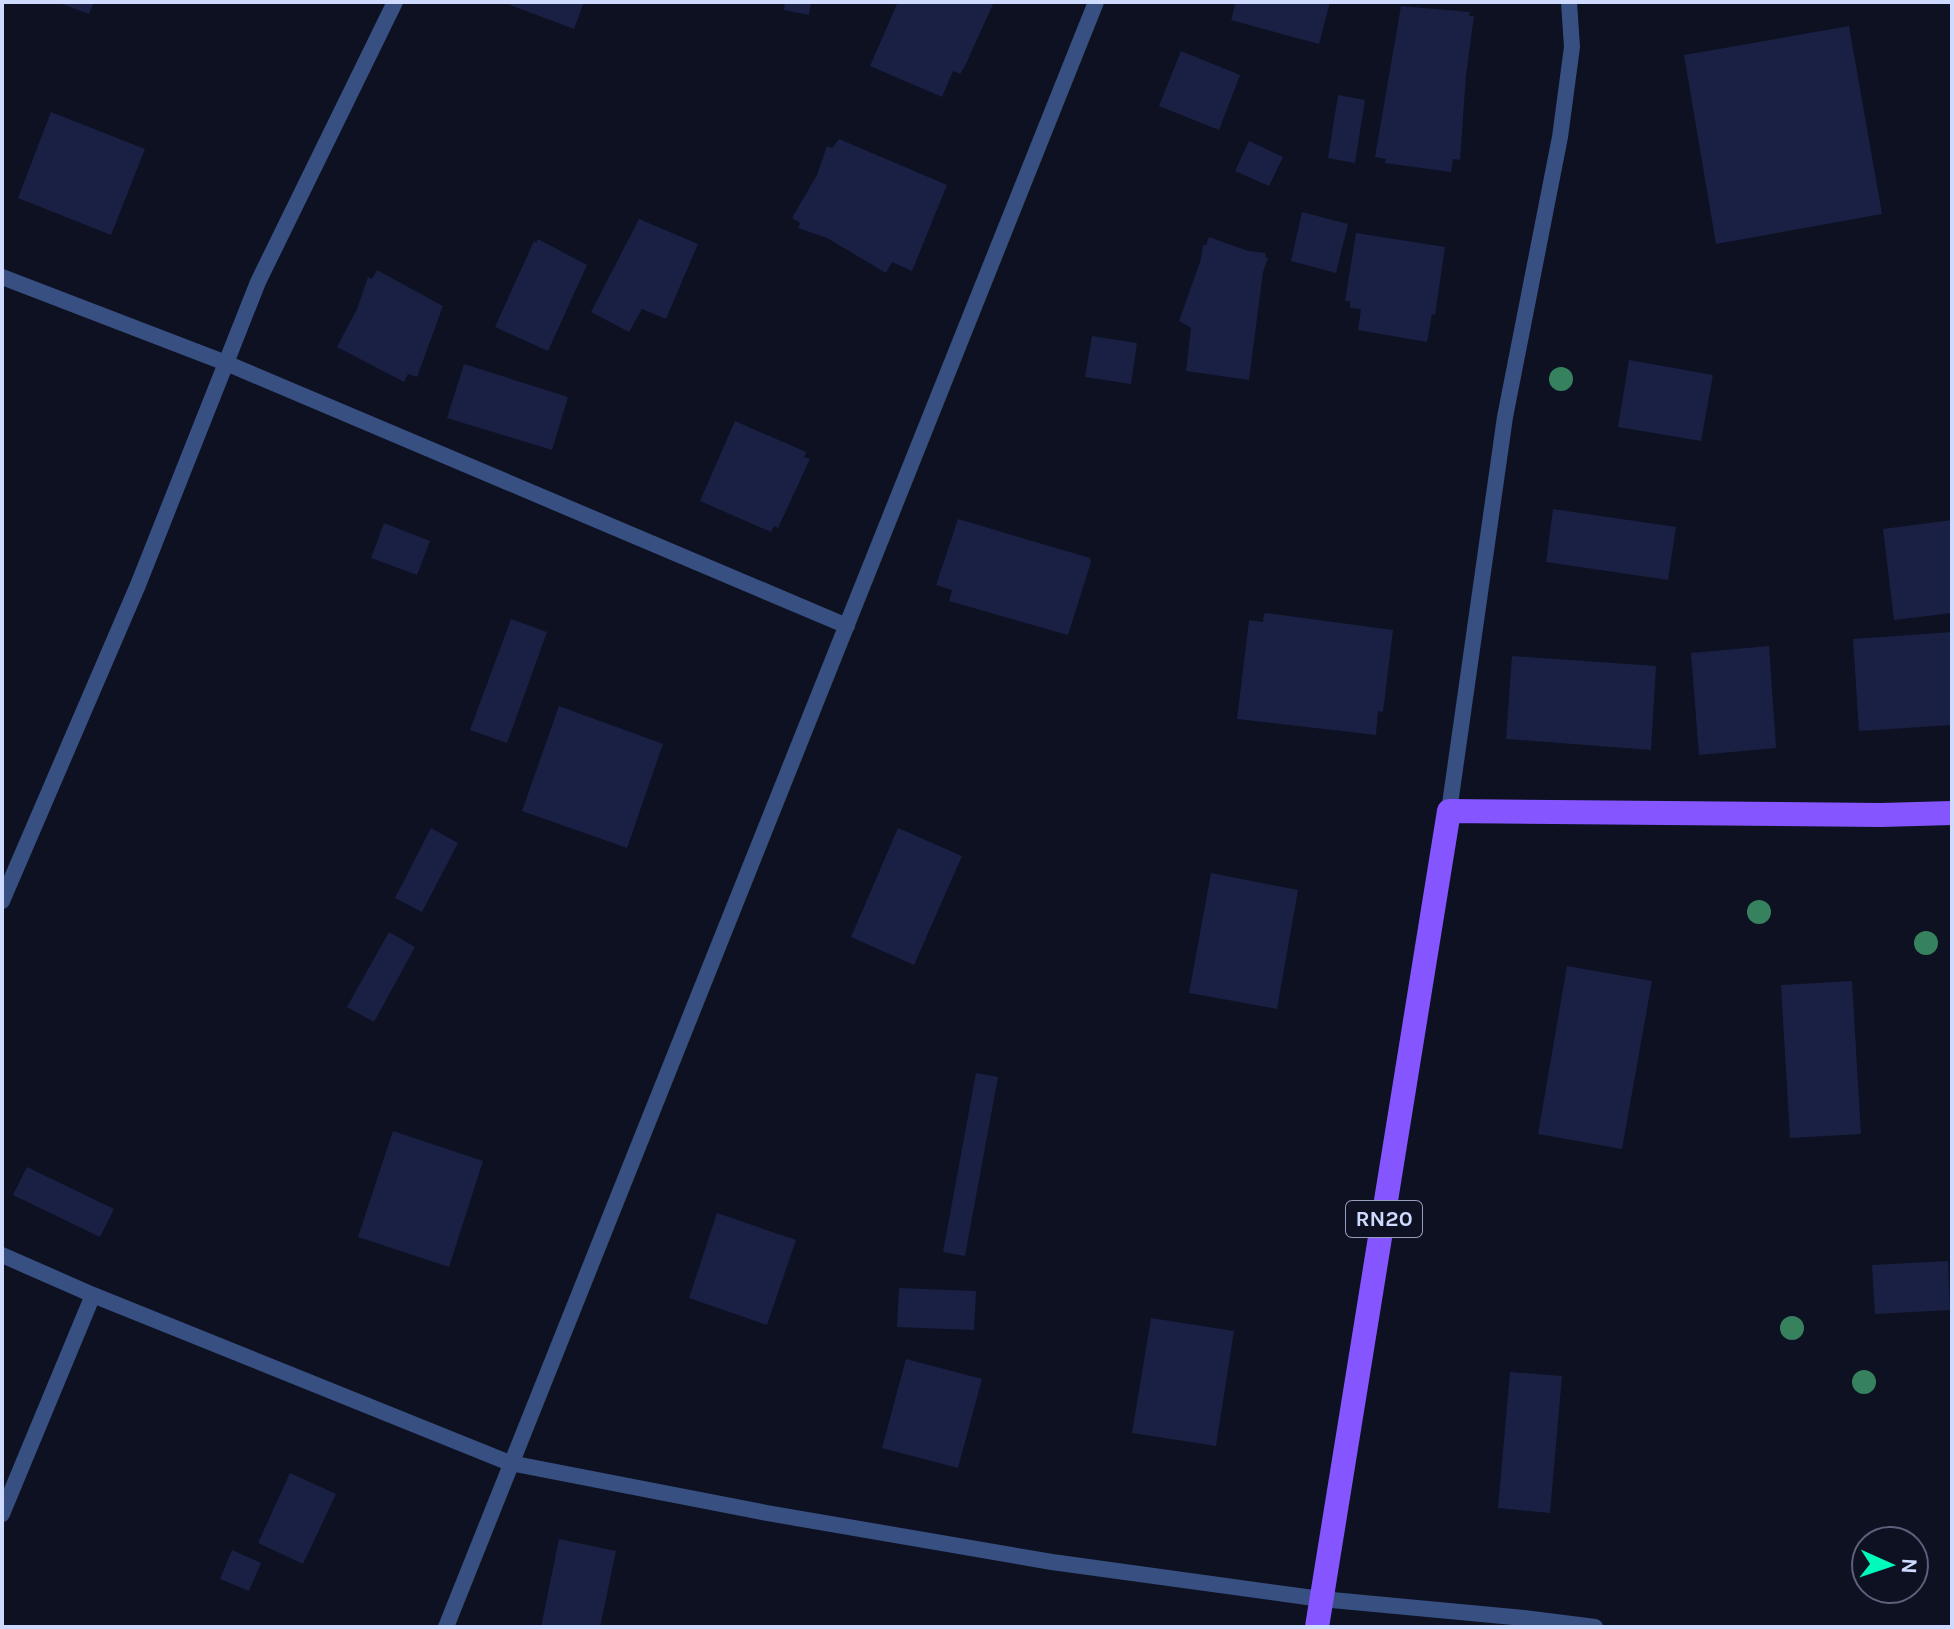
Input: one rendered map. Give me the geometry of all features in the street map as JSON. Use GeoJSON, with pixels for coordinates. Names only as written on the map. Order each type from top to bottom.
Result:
{"type":"FeatureCollection","features":[{"type":"Feature","properties":{"kind":"main road"},"geometry":{"type":"LineString","coordinates":[[1449,811],[1952,813]]}},
{"type":"Feature","properties":{"kind":"main road","name":"RN20"},"geometry":{"type":"LineString","coordinates":[[1317,1627],[1449,811]]}},
{"type":"Feature","properties":{"kind":"street"},"geometry":{"type":"LineString","coordinates":[[2,901],[138,585],[258,282],[395,2]]}},
{"type":"Feature","properties":{"kind":"street"},"geometry":{"type":"LineString","coordinates":[[446,1627],[1096,2]]}},
{"type":"Feature","properties":{"kind":"street"},"geometry":{"type":"LineString","coordinates":[[1449,811],[1505,417],[1560,137],[1572,47],[1569,2]]}},
{"type":"Feature","properties":{"kind":"street"},"geometry":{"type":"LineString","coordinates":[[2,277],[226,363],[847,626]]}},
{"type":"Feature","properties":{"kind":"street"},"geometry":{"type":"LineString","coordinates":[[2,1255],[93,1295],[510,1463],[767,1513],[1052,1562],[1321,1599],[1595,1627]]}},
{"type":"Feature","properties":{"kind":"street"},"geometry":{"type":"LineString","coordinates":[[2,1514],[93,1295]]}},
{"type":"Feature","properties":{"kind":"building"},"geometry":{"type":"Polygon","coordinates":[[[57,2],[94,2],[89,14],[57,2]]]}},
{"type":"Feature","properties":{"kind":"building"},"geometry":{"type":"Polygon","coordinates":[[[502,2],[584,2],[574,29],[502,2]]]}},
{"type":"Feature","properties":{"kind":"building"},"geometry":{"type":"Polygon","coordinates":[[[785,2],[811,2],[809,15],[784,10],[785,2]]]}},
{"type":"Feature","properties":{"kind":"building"},"geometry":{"type":"Polygon","coordinates":[[[898,2],[994,2],[964,68],[960,74],[953,71],[942,97],[870,66],[898,2]]]}},
{"type":"Feature","properties":{"kind":"building"},"geometry":{"type":"Polygon","coordinates":[[[1236,2],[1330,2],[1319,44],[1231,20],[1236,2]]]}},
{"type":"Feature","properties":{"kind":"building"},"geometry":{"type":"Polygon","coordinates":[[[1401,6],[1470,12],[1469,16],[1474,16],[1460,160],[1453,159],[1451,172],[1385,163],[1386,159],[1375,157],[1401,6]]]}},
{"type":"Feature","properties":{"kind":"building"},"geometry":{"type":"Polygon","coordinates":[[[1849,26],[1882,214],[1716,244],[1684,55],[1849,26]]]}},
{"type":"Feature","properties":{"kind":"building"},"geometry":{"type":"Polygon","coordinates":[[[1181,51],[1240,75],[1219,130],[1159,106],[1181,51]]]}},
{"type":"Feature","properties":{"kind":"building"},"geometry":{"type":"Polygon","coordinates":[[[1338,95],[1365,100],[1355,163],[1328,158],[1338,95]]]}},
{"type":"Feature","properties":{"kind":"building"},"geometry":{"type":"Polygon","coordinates":[[[51,112],[145,149],[111,235],[18,198],[51,112]]]}},
{"type":"Feature","properties":{"kind":"building"},"geometry":{"type":"Polygon","coordinates":[[[839,139],[947,185],[912,271],[892,262],[886,273],[827,238],[798,228],[800,223],[792,218],[817,175],[827,146],[832,148],[839,139]]]}},
{"type":"Feature","properties":{"kind":"building"},"geometry":{"type":"Polygon","coordinates":[[[1249,141],[1283,157],[1269,186],[1235,171],[1249,141]]]}},
{"type":"Feature","properties":{"kind":"building"},"geometry":{"type":"Polygon","coordinates":[[[1302,212],[1348,224],[1336,273],[1291,261],[1302,212]]]}},
{"type":"Feature","properties":{"kind":"building"},"geometry":{"type":"Polygon","coordinates":[[[639,219],[698,244],[666,319],[642,309],[629,332],[591,312],[639,219]]]}},
{"type":"Feature","properties":{"kind":"building"},"geometry":{"type":"Polygon","coordinates":[[[1356,233],[1445,247],[1435,315],[1432,314],[1427,342],[1358,330],[1361,309],[1350,308],[1350,301],[1345,301],[1356,233]]]}},
{"type":"Feature","properties":{"kind":"building"},"geometry":{"type":"Polygon","coordinates":[[[1209,237],[1248,251],[1266,253],[1265,257],[1268,258],[1263,272],[1249,380],[1186,371],[1191,328],[1179,321],[1203,245],[1209,237]]]}},
{"type":"Feature","properties":{"kind":"building"},"geometry":{"type":"Polygon","coordinates":[[[538,239],[587,265],[548,351],[495,327],[534,241],[536,243],[538,239]]]}},
{"type":"Feature","properties":{"kind":"building"},"geometry":{"type":"Polygon","coordinates":[[[377,270],[443,306],[417,377],[408,374],[404,382],[337,347],[357,309],[368,277],[372,279],[377,270]]]}},
{"type":"Feature","properties":{"kind":"building"},"geometry":{"type":"Polygon","coordinates":[[[1092,336],[1137,343],[1131,384],[1085,377],[1092,336]]]}},
{"type":"Feature","properties":{"kind":"building"},"geometry":{"type":"Polygon","coordinates":[[[1629,360],[1713,375],[1701,441],[1618,427],[1629,360]]]}},
{"type":"Feature","properties":{"kind":"building"},"geometry":{"type":"Polygon","coordinates":[[[464,364],[568,397],[552,450],[447,418],[464,364]]]}},
{"type":"Feature","properties":{"kind":"building"},"geometry":{"type":"Polygon","coordinates":[[[735,421],[806,452],[804,457],[810,459],[778,528],[774,526],[771,532],[700,501],[735,421]]]}},
{"type":"Feature","properties":{"kind":"building"},"geometry":{"type":"Polygon","coordinates":[[[1553,509],[1676,527],[1668,580],[1546,562],[1553,509]]]}},
{"type":"Feature","properties":{"kind":"building"},"geometry":{"type":"Polygon","coordinates":[[[958,519],[1090,558],[1068,635],[949,601],[952,590],[936,585],[958,519]]]}},
{"type":"Feature","properties":{"kind":"building"},"geometry":{"type":"Polygon","coordinates":[[[1952,520],[1952,613],[1894,620],[1883,529],[1952,520]]]}},
{"type":"Feature","properties":{"kind":"building"},"geometry":{"type":"Polygon","coordinates":[[[384,523],[430,541],[417,575],[371,558],[384,523]]]}},
{"type":"Feature","properties":{"kind":"building"},"geometry":{"type":"Polygon","coordinates":[[[1267,613],[1393,630],[1383,712],[1378,711],[1376,735],[1237,719],[1249,620],[1263,622],[1267,613]]]}},
{"type":"Feature","properties":{"kind":"building"},"geometry":{"type":"Polygon","coordinates":[[[511,619],[547,632],[507,743],[470,730],[511,619]]]}},
{"type":"Feature","properties":{"kind":"building"},"geometry":{"type":"Polygon","coordinates":[[[1952,632],[1952,725],[1859,731],[1853,639],[1952,632]]]}},
{"type":"Feature","properties":{"kind":"building"},"geometry":{"type":"Polygon","coordinates":[[[1769,646],[1776,748],[1699,755],[1691,653],[1769,646]]]}},
{"type":"Feature","properties":{"kind":"building"},"geometry":{"type":"Polygon","coordinates":[[[1512,656],[1656,666],[1651,750],[1506,739],[1512,656]]]}},
{"type":"Feature","properties":{"kind":"building"},"geometry":{"type":"Polygon","coordinates":[[[559,706],[663,744],[627,848],[522,811],[559,706]]]}},
{"type":"Feature","properties":{"kind":"building"},"geometry":{"type":"Polygon","coordinates":[[[431,828],[458,843],[422,912],[395,898],[431,828]]]}},
{"type":"Feature","properties":{"kind":"building"},"geometry":{"type":"Polygon","coordinates":[[[898,828],[962,856],[914,965],[851,937],[898,828]]]}},
{"type":"Feature","properties":{"kind":"building"},"geometry":{"type":"Polygon","coordinates":[[[1211,873],[1298,890],[1277,1009],[1189,993],[1211,873]]]}},
{"type":"Feature","properties":{"kind":"building"},"geometry":{"type":"Polygon","coordinates":[[[389,932],[415,947],[374,1022],[347,1007],[389,932]]]}},
{"type":"Feature","properties":{"kind":"building"},"geometry":{"type":"Polygon","coordinates":[[[1567,966],[1652,981],[1622,1149],[1538,1134],[1567,966]]]}},
{"type":"Feature","properties":{"kind":"building"},"geometry":{"type":"Polygon","coordinates":[[[1852,981],[1861,1134],[1790,1138],[1781,985],[1852,981]]]}},
{"type":"Feature","properties":{"kind":"building"},"geometry":{"type":"Polygon","coordinates":[[[976,1073],[998,1077],[965,1256],[943,1252],[976,1073]]]}},
{"type":"Feature","properties":{"kind":"building"},"geometry":{"type":"Polygon","coordinates":[[[393,1131],[483,1161],[449,1267],[358,1237],[393,1131]]]}},
{"type":"Feature","properties":{"kind":"building"},"geometry":{"type":"Polygon","coordinates":[[[27,1167],[114,1209],[100,1237],[13,1195],[27,1167]]]}},
{"type":"Feature","properties":{"kind":"building"},"geometry":{"type":"Polygon","coordinates":[[[717,1213],[796,1240],[767,1325],[689,1298],[717,1213]]]}},
{"type":"Feature","properties":{"kind":"building"},"geometry":{"type":"Polygon","coordinates":[[[1948,1261],[1950,1310],[1875,1314],[1872,1265],[1948,1261]]]}},
{"type":"Feature","properties":{"kind":"building"},"geometry":{"type":"Polygon","coordinates":[[[899,1288],[976,1291],[974,1330],[897,1327],[899,1288]]]}},
{"type":"Feature","properties":{"kind":"building"},"geometry":{"type":"Polygon","coordinates":[[[1151,1318],[1234,1331],[1216,1446],[1132,1433],[1151,1318]]]}},
{"type":"Feature","properties":{"kind":"building"},"geometry":{"type":"Polygon","coordinates":[[[906,1359],[982,1379],[958,1468],[882,1448],[906,1359]]]}},
{"type":"Feature","properties":{"kind":"building"},"geometry":{"type":"Polygon","coordinates":[[[1510,1372],[1562,1376],[1550,1513],[1498,1508],[1510,1372]]]}},
{"type":"Feature","properties":{"kind":"building"},"geometry":{"type":"Polygon","coordinates":[[[290,1473],[336,1494],[303,1564],[258,1543],[290,1473]]]}},
{"type":"Feature","properties":{"kind":"building"},"geometry":{"type":"Polygon","coordinates":[[[559,1539],[616,1551],[600,1627],[541,1627],[559,1539]]]}},
{"type":"Feature","properties":{"kind":"building"},"geometry":{"type":"Polygon","coordinates":[[[232,1550],[261,1563],[249,1591],[220,1579],[232,1550]]]}}]}
